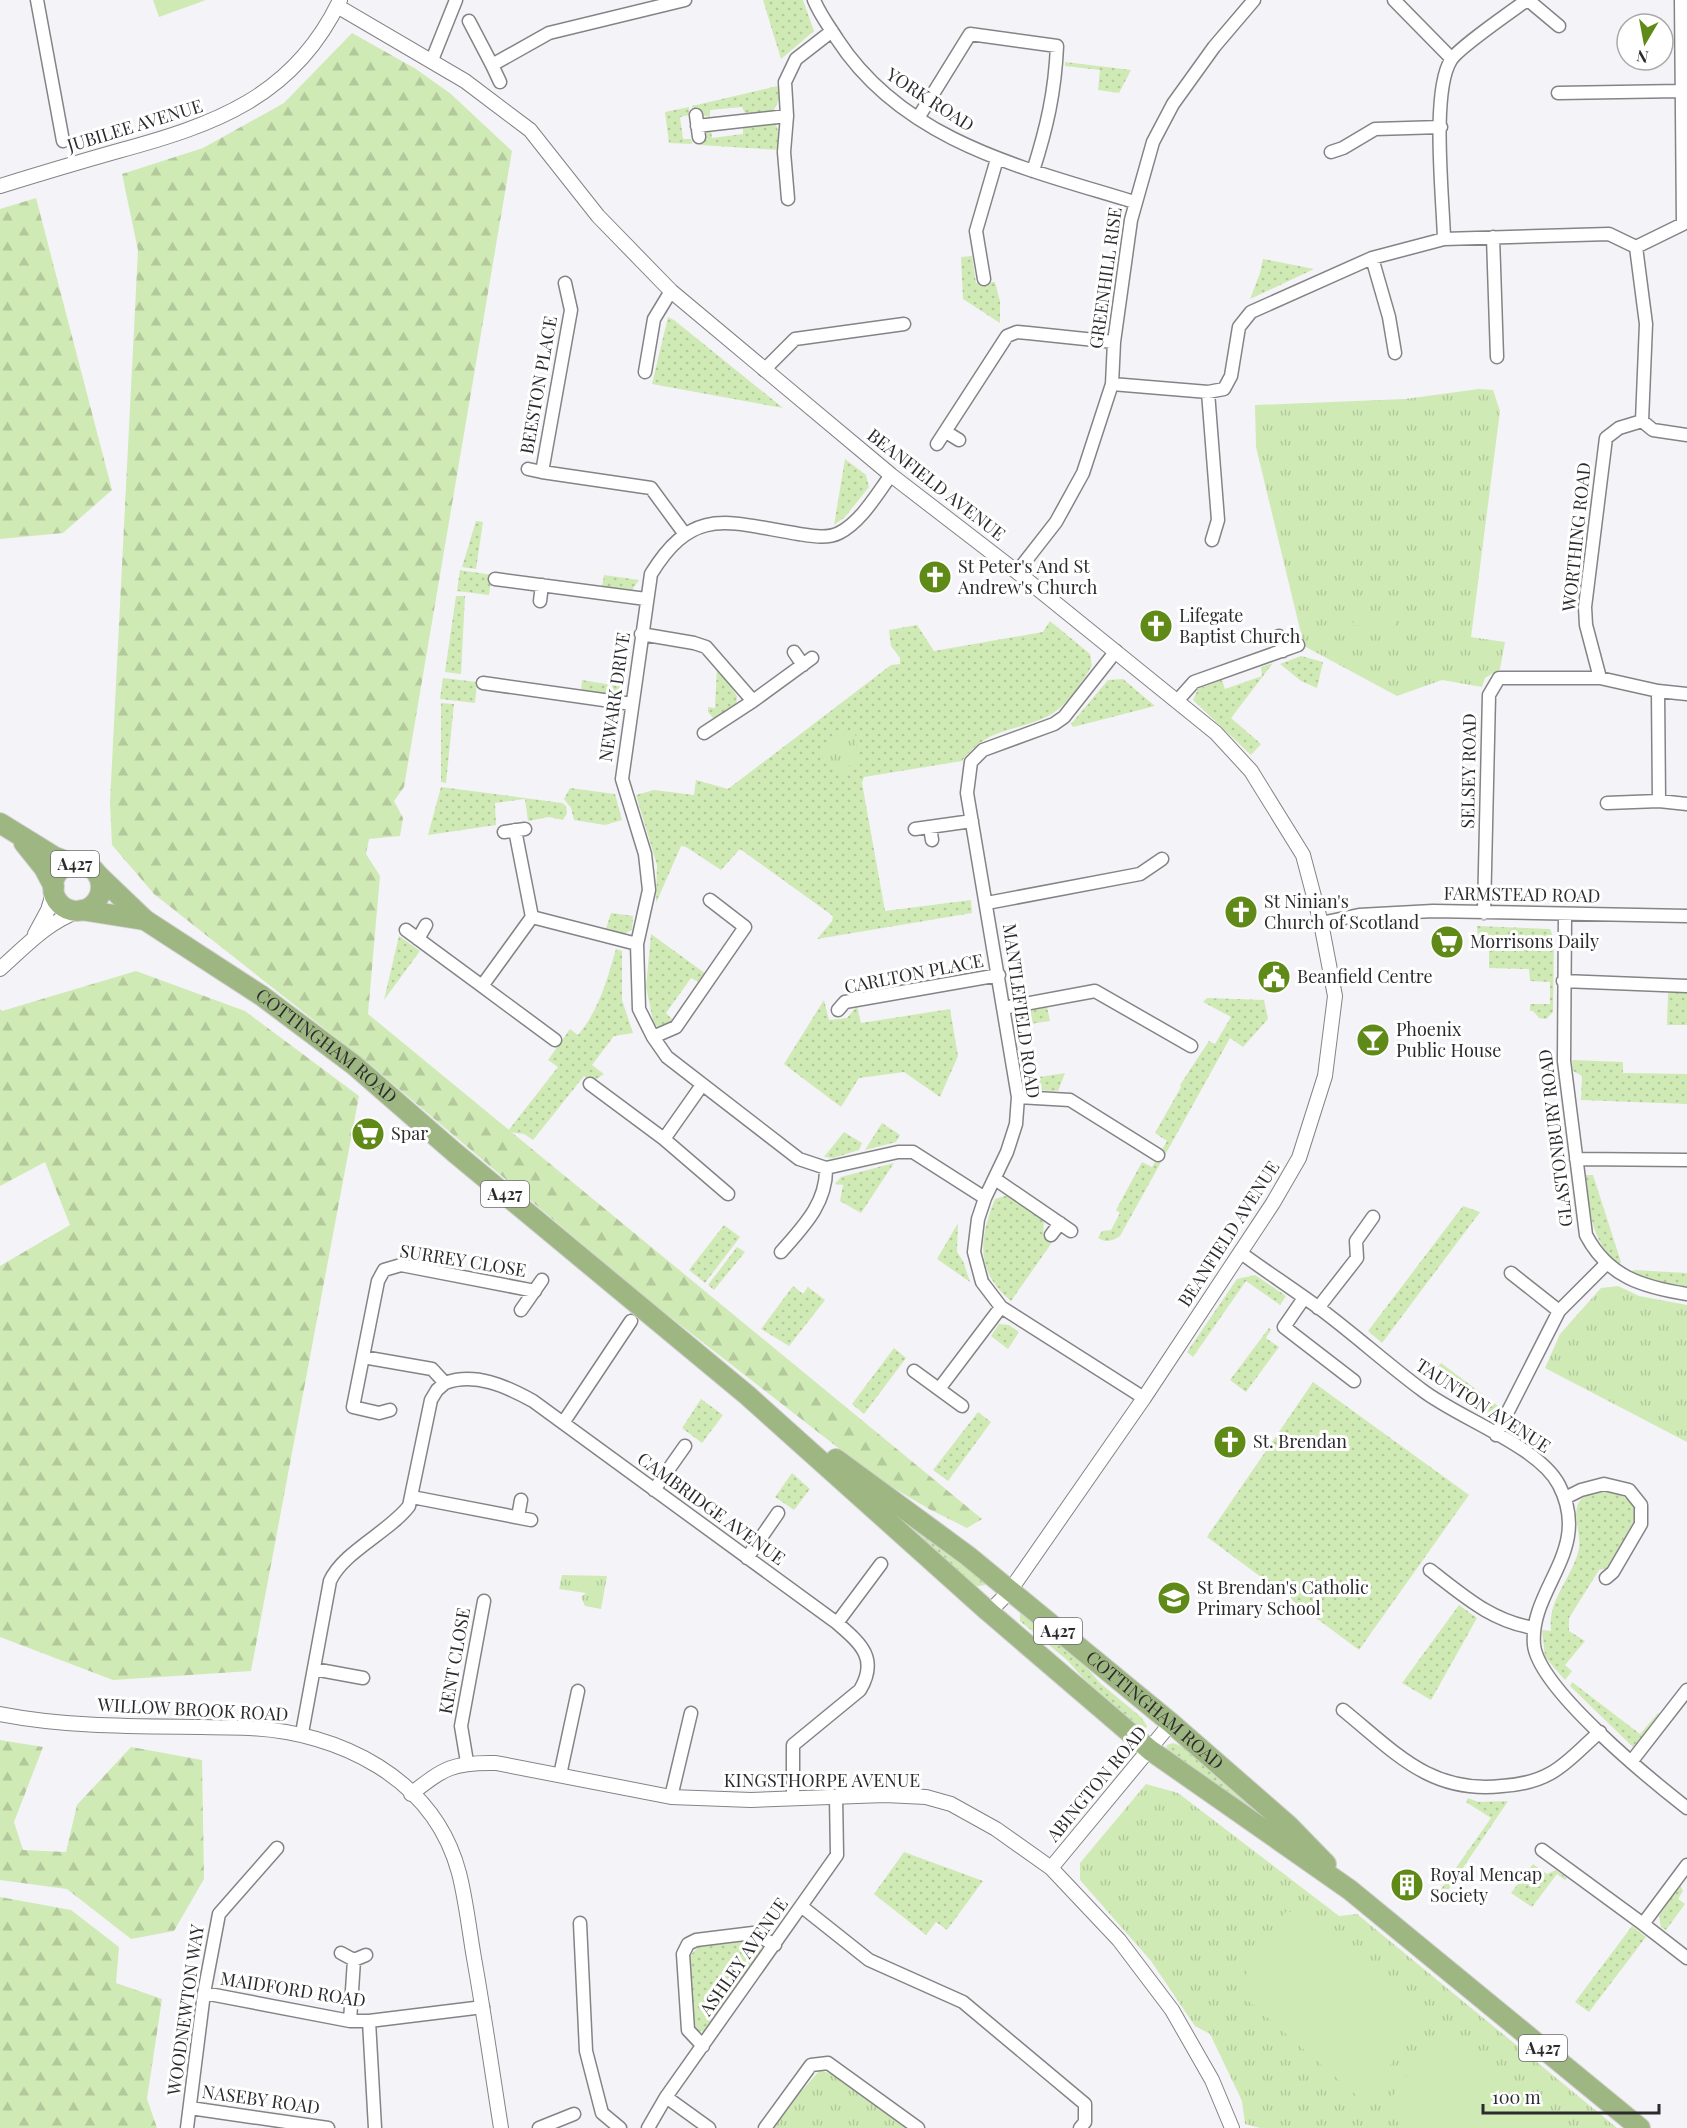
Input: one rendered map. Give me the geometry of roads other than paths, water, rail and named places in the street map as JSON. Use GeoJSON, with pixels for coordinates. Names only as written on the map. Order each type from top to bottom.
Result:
{"type":"FeatureCollection","features":[{"type":"Feature","properties":{"kind":"highway","name":"A427"},"geometry":{"type":"LineString","coordinates":[[0,823],[59,859],[87,866],[98,875],[101,889],[99,897],[89,908],[81,910],[66,908],[56,897],[44,868],[19,836]]}},
{"type":"Feature","properties":{"kind":"highway","name":"A427"},"geometry":{"type":"LineString","coordinates":[[54,889],[62,869],[74,864]]}},
{"type":"Feature","properties":{"kind":"highway","name":"COTTINGHAM ROAD"},"geometry":{"type":"LineString","coordinates":[[98,875],[145,920],[262,996],[354,1065],[454,1152],[747,1395],[989,1612],[1150,1750],[1350,1890],[1640,2128]]}},
{"type":"Feature","properties":{"kind":"highway","name":"COTTINGHAM ROAD"},"geometry":{"type":"LineString","coordinates":[[81,910],[145,920]]}},
{"type":"Feature","properties":{"kind":"highway","name":"COTTINGHAM ROAD"},"geometry":{"type":"LineString","coordinates":[[747,1395],[968,1556],[1171,1723],[1288,1824],[1350,1890]]}},
{"type":"Feature","properties":{"kind":"street"},"geometry":{"type":"LineString","coordinates":[[37,0],[63,141]]}},
{"type":"Feature","properties":{"kind":"street"},"geometry":{"type":"LineString","coordinates":[[432,60],[456,0]]}},
{"type":"Feature","properties":{"kind":"street"},"geometry":{"type":"LineString","coordinates":[[492,65],[549,33],[685,0]]}},
{"type":"Feature","properties":{"kind":"street","name":"YORK ROAD"},"geometry":{"type":"LineString","coordinates":[[814,0],[853,63],[872,86],[918,118],[952,139],[997,159],[1134,202]]}},
{"type":"Feature","properties":{"kind":"street","name":"GREENHILL RISE"},"geometry":{"type":"LineString","coordinates":[[1017,572],[1056,522],[1083,473],[1112,384],[1114,342],[1134,202],[1153,142],[1173,104],[1214,47],[1254,0]]}},
{"type":"Feature","properties":{"kind":"street"},"geometry":{"type":"LineString","coordinates":[[1394,0],[1451,58]]}},
{"type":"Feature","properties":{"kind":"street"},"geometry":{"type":"LineString","coordinates":[[1444,239],[1441,127],[1443,77],[1451,58],[1528,0],[1559,26]]}},
{"type":"Feature","properties":{"kind":"street"},"geometry":{"type":"LineString","coordinates":[[1636,247],[1683,224],[1680,91],[1681,0]]}},
{"type":"Feature","properties":{"kind":"street","name":"BEANFIELD AVENUE"},"geometry":{"type":"LineString","coordinates":[[339,3],[432,60],[497,104],[530,130],[598,216],[671,291],[891,475],[1017,572],[1216,733],[1251,771],[1303,855],[1321,923],[1335,996],[1321,1093],[1299,1158],[1241,1254],[1144,1398],[1009,1592],[989,1612]]}},
{"type":"Feature","properties":{"kind":"street","name":"JUBILEE AVENUE"},"geometry":{"type":"LineString","coordinates":[[0,186],[170,138],[235,111],[262,93],[301,58],[339,3]]}},
{"type":"Feature","properties":{"kind":"street"},"geometry":{"type":"LineString","coordinates":[[469,21],[500,82]]}},
{"type":"Feature","properties":{"kind":"street"},"geometry":{"type":"LineString","coordinates":[[788,199],[784,152],[787,116],[785,82],[796,59],[832,31]]}},
{"type":"Feature","properties":{"kind":"street"},"geometry":{"type":"LineString","coordinates":[[918,118],[970,34],[1057,46],[1055,88],[1050,117],[1033,171]]}},
{"type":"Feature","properties":{"kind":"street"},"geometry":{"type":"LineString","coordinates":[[1558,93],[1680,91]]}},
{"type":"Feature","properties":{"kind":"street"},"geometry":{"type":"LineString","coordinates":[[697,126],[787,116]]}},
{"type":"Feature","properties":{"kind":"street"},"geometry":{"type":"LineString","coordinates":[[1331,152],[1343,148],[1375,129],[1441,127]]}},
{"type":"Feature","properties":{"kind":"street"},"geometry":{"type":"LineString","coordinates":[[984,279],[976,231],[997,159]]}},
{"type":"Feature","properties":{"kind":"street"},"geometry":{"type":"LineString","coordinates":[[1112,384],[1208,392],[1224,389],[1228,383],[1239,327],[1251,312],[1372,258],[1444,239],[1609,234],[1636,247]]}},
{"type":"Feature","properties":{"kind":"street"},"geometry":{"type":"LineString","coordinates":[[1493,237],[1497,357]]}},
{"type":"Feature","properties":{"kind":"street"},"geometry":{"type":"LineString","coordinates":[[1636,247],[1646,324],[1642,421],[1653,430],[1687,435]]}},
{"type":"Feature","properties":{"kind":"street"},"geometry":{"type":"LineString","coordinates":[[1372,258],[1389,317],[1395,353]]}},
{"type":"Feature","properties":{"kind":"street","name":"BEESTON PLACE"},"geometry":{"type":"LineString","coordinates":[[565,283],[571,310],[542,472],[651,488],[684,533]]}},
{"type":"Feature","properties":{"kind":"street"},"geometry":{"type":"LineString","coordinates":[[645,372],[654,319],[671,291]]}},
{"type":"Feature","properties":{"kind":"street"},"geometry":{"type":"LineString","coordinates":[[764,370],[795,339],[904,324]]}},
{"type":"Feature","properties":{"kind":"street"},"geometry":{"type":"LineString","coordinates":[[937,444],[1007,336],[1017,332],[1114,342]]}},
{"type":"Feature","properties":{"kind":"street"},"geometry":{"type":"LineString","coordinates":[[1208,392],[1218,519],[1212,540]]}},
{"type":"Feature","properties":{"kind":"street","name":"WORTHING ROAD"},"geometry":{"type":"LineString","coordinates":[[1600,678],[1586,625],[1585,607],[1606,438],[1619,428],[1642,421]]}},
{"type":"Feature","properties":{"kind":"street"},"geometry":{"type":"LineString","coordinates":[[946,432],[959,440]]}},
{"type":"Feature","properties":{"kind":"street"},"geometry":{"type":"LineString","coordinates":[[528,469],[542,472]]}},
{"type":"Feature","properties":{"kind":"street","name":"NEWARK DRIVE"},"geometry":{"type":"LineString","coordinates":[[826,1168],[799,1159],[667,1057],[653,1037],[639,1009],[637,944],[649,890],[645,854],[622,779],[646,599],[651,574],[665,550],[684,533],[722,522],[813,537],[831,536],[851,525],[891,475]]}},
{"type":"Feature","properties":{"kind":"street"},"geometry":{"type":"LineString","coordinates":[[495,579],[646,599]]}},
{"type":"Feature","properties":{"kind":"street"},"geometry":{"type":"LineString","coordinates":[[540,600],[542,585]]}},
{"type":"Feature","properties":{"kind":"street"},"geometry":{"type":"LineString","coordinates":[[641,634],[694,642],[706,647],[753,701]]}},
{"type":"Feature","properties":{"kind":"street"},"geometry":{"type":"LineString","coordinates":[[1280,636],[1283,651]]}},
{"type":"Feature","properties":{"kind":"street"},"geometry":{"type":"LineString","coordinates":[[1176,701],[1194,682],[1298,645]]}},
{"type":"Feature","properties":{"kind":"street","name":"MANTLEFIELD ROAD"},"geometry":{"type":"LineString","coordinates":[[1116,651],[1064,717],[1054,724],[983,750],[971,762],[967,793],[1018,1097],[1016,1124],[978,1219],[974,1252],[982,1282],[1001,1307],[1144,1398]]}},
{"type":"Feature","properties":{"kind":"street"},"geometry":{"type":"LineString","coordinates":[[704,733],[808,661],[794,652]]}},
{"type":"Feature","properties":{"kind":"street","name":"SELSEY ROAD"},"geometry":{"type":"LineString","coordinates":[[1484,913],[1489,695],[1499,678],[1600,678],[1658,691],[1687,694]]}},
{"type":"Feature","properties":{"kind":"street"},"geometry":{"type":"LineString","coordinates":[[483,684],[632,704]]}},
{"type":"Feature","properties":{"kind":"street"},"geometry":{"type":"LineString","coordinates":[[1658,691],[1659,801]]}},
{"type":"Feature","properties":{"kind":"street"},"geometry":{"type":"LineString","coordinates":[[1607,803],[1659,801],[1687,804]]}},
{"type":"Feature","properties":{"kind":"street"},"geometry":{"type":"LineString","coordinates":[[915,830],[972,820]]}},
{"type":"Feature","properties":{"kind":"street"},"geometry":{"type":"LineString","coordinates":[[930,827],[932,840]]}},
{"type":"Feature","properties":{"kind":"street"},"geometry":{"type":"LineString","coordinates":[[482,986],[532,917],[514,830]]}},
{"type":"Feature","properties":{"kind":"street"},"geometry":{"type":"LineString","coordinates":[[987,903],[1140,874],[1162,858]]}},
{"type":"Feature","properties":{"kind":"street"},"geometry":{"type":"LineString","coordinates":[[34,936],[48,910],[54,889]]}},
{"type":"Feature","properties":{"kind":"street"},"geometry":{"type":"LineString","coordinates":[[653,1037],[676,1027],[745,927],[710,900]]}},
{"type":"Feature","properties":{"kind":"street"},"geometry":{"type":"LineString","coordinates":[[0,969],[34,936],[81,910]]}},
{"type":"Feature","properties":{"kind":"street","name":"FARMSTEAD ROAD"},"geometry":{"type":"LineString","coordinates":[[1321,923],[1359,915],[1397,912],[1687,916]]}},
{"type":"Feature","properties":{"kind":"street","name":"GLASTONBURY ROAD"},"geometry":{"type":"LineString","coordinates":[[1565,914],[1564,1061],[1586,1235],[1606,1264],[1615,1272],[1639,1284],[1687,1294]]}},
{"type":"Feature","properties":{"kind":"street"},"geometry":{"type":"LineString","coordinates":[[532,917],[637,944]]}},
{"type":"Feature","properties":{"kind":"street"},"geometry":{"type":"LineString","coordinates":[[418,939],[426,925]]}},
{"type":"Feature","properties":{"kind":"street"},"geometry":{"type":"LineString","coordinates":[[405,930],[555,1040]]}},
{"type":"Feature","properties":{"kind":"street","name":"CARLTON PLACE"},"geometry":{"type":"LineString","coordinates":[[837,1010],[845,1002],[999,975]]}},
{"type":"Feature","properties":{"kind":"street"},"geometry":{"type":"LineString","coordinates":[[1563,981],[1687,986]]}},
{"type":"Feature","properties":{"kind":"street"},"geometry":{"type":"LineString","coordinates":[[1003,1008],[1095,991],[1191,1046]]}},
{"type":"Feature","properties":{"kind":"street"},"geometry":{"type":"LineString","coordinates":[[598,1085],[728,1194]]}},
{"type":"Feature","properties":{"kind":"street"},"geometry":{"type":"LineString","coordinates":[[664,1139],[702,1085]]}},
{"type":"Feature","properties":{"kind":"street"},"geometry":{"type":"LineString","coordinates":[[1018,1097],[1071,1100],[1158,1155]]}},
{"type":"Feature","properties":{"kind":"street"},"geometry":{"type":"LineString","coordinates":[[781,1252],[821,1200],[826,1186],[826,1168],[898,1152],[914,1152],[985,1198]]}},
{"type":"Feature","properties":{"kind":"street"},"geometry":{"type":"LineString","coordinates":[[1576,1159],[1687,1160]]}},
{"type":"Feature","properties":{"kind":"street"},"geometry":{"type":"LineString","coordinates":[[995,1179],[1071,1231]]}},
{"type":"Feature","properties":{"kind":"street"},"geometry":{"type":"LineString","coordinates":[[1318,1308],[1357,1258],[1356,1241],[1373,1217]]}},
{"type":"Feature","properties":{"kind":"street"},"geometry":{"type":"LineString","coordinates":[[1051,1235],[1060,1223]]}},
{"type":"Feature","properties":{"kind":"street","name":"TAUNTON AVENUE"},"geometry":{"type":"LineString","coordinates":[[1241,1254],[1318,1308],[1422,1391],[1524,1451],[1548,1470],[1565,1498],[1568,1523],[1564,1556],[1534,1628]]}},
{"type":"Feature","properties":{"kind":"street"},"geometry":{"type":"LineString","coordinates":[[1496,1435],[1559,1311],[1606,1264]]}},
{"type":"Feature","properties":{"kind":"street","name":"SURREY CLOSE"},"geometry":{"type":"LineString","coordinates":[[390,1410],[379,1413],[353,1407],[379,1277],[392,1266],[535,1291]]}},
{"type":"Feature","properties":{"kind":"street"},"geometry":{"type":"LineString","coordinates":[[1511,1273],[1559,1311]]}},
{"type":"Feature","properties":{"kind":"street"},"geometry":{"type":"LineString","coordinates":[[521,1310],[542,1280]]}},
{"type":"Feature","properties":{"kind":"street"},"geometry":{"type":"LineString","coordinates":[[1304,1298],[1284,1327],[1354,1381]]}},
{"type":"Feature","properties":{"kind":"street"},"geometry":{"type":"LineString","coordinates":[[939,1389],[1001,1307]]}},
{"type":"Feature","properties":{"kind":"street"},"geometry":{"type":"LineString","coordinates":[[563,1423],[631,1321]]}},
{"type":"Feature","properties":{"kind":"street"},"geometry":{"type":"LineString","coordinates":[[302,1733],[334,1573],[402,1516],[410,1506],[431,1400],[445,1383],[432,1369],[363,1357]]}},
{"type":"Feature","properties":{"kind":"street"},"geometry":{"type":"LineString","coordinates":[[914,1371],[962,1406]]}},
{"type":"Feature","properties":{"kind":"street","name":"CAMBRIDGE AVENUE"},"geometry":{"type":"LineString","coordinates":[[445,1383],[460,1378],[474,1379],[504,1387],[533,1401],[837,1623],[861,1644],[869,1666],[867,1678],[860,1690],[793,1745],[793,1797]]}},
{"type":"Feature","properties":{"kind":"street"},"geometry":{"type":"LineString","coordinates":[[654,1490],[686,1446]]}},
{"type":"Feature","properties":{"kind":"street"},"geometry":{"type":"LineString","coordinates":[[1565,1498],[1589,1487],[1616,1485],[1629,1490],[1641,1505],[1641,1524],[1616,1567],[1606,1578]]}},
{"type":"Feature","properties":{"kind":"street"},"geometry":{"type":"LineString","coordinates":[[412,1497],[531,1520]]}},
{"type":"Feature","properties":{"kind":"street"},"geometry":{"type":"LineString","coordinates":[[518,1517],[521,1500]]}},
{"type":"Feature","properties":{"kind":"street"},"geometry":{"type":"LineString","coordinates":[[747,1558],[778,1513]]}},
{"type":"Feature","properties":{"kind":"street"},"geometry":{"type":"LineString","coordinates":[[837,1623],[881,1564]]}},
{"type":"Feature","properties":{"kind":"street"},"geometry":{"type":"LineString","coordinates":[[1430,1570],[1490,1614],[1508,1622],[1534,1628],[1534,1646],[1544,1671],[1561,1692],[1631,1762],[1687,1808]]}},
{"type":"Feature","properties":{"kind":"street","name":"KENT CLOSE"},"geometry":{"type":"LineString","coordinates":[[467,1762],[462,1725],[484,1601]]}},
{"type":"Feature","properties":{"kind":"street"},"geometry":{"type":"LineString","coordinates":[[314,1669],[363,1678]]}},
{"type":"Feature","properties":{"kind":"street"},"geometry":{"type":"LineString","coordinates":[[1631,1762],[1687,1690]]}},
{"type":"Feature","properties":{"kind":"street"},"geometry":{"type":"LineString","coordinates":[[560,1775],[578,1691]]}},
{"type":"Feature","properties":{"kind":"street"},"geometry":{"type":"LineString","coordinates":[[1343,1710],[1419,1771],[1440,1781],[1465,1786],[1507,1786],[1548,1775],[1600,1732]]}},
{"type":"Feature","properties":{"kind":"street"},"geometry":{"type":"LineString","coordinates":[[671,1797],[691,1713]]}},
{"type":"Feature","properties":{"kind":"street","name":"WILLOW BROOK ROAD"},"geometry":{"type":"LineString","coordinates":[[0,1714],[38,1721],[250,1728],[302,1733],[335,1743],[366,1758],[411,1794],[438,1828],[459,1872],[483,2007],[501,2128]]}},
{"type":"Feature","properties":{"kind":"street","name":"ABINGTON ROAD"},"geometry":{"type":"LineString","coordinates":[[1051,1868],[1171,1723]]}},
{"type":"Feature","properties":{"kind":"street","name":"KINGSTHORPE AVENUE"},"geometry":{"type":"LineString","coordinates":[[411,1794],[442,1770],[467,1762],[496,1763],[671,1797],[751,1800],[836,1796],[926,1797],[951,1804],[996,1829],[1051,1868],[1119,1940],[1172,2010],[1212,2080],[1232,2128]]}},
{"type":"Feature","properties":{"kind":"street","name":"ASHLEY AVENUE"},"geometry":{"type":"LineString","coordinates":[[648,2128],[666,2097],[837,1855],[836,1796]]}},
{"type":"Feature","properties":{"kind":"street","name":"WOODNEWTON WAY"},"geometry":{"type":"LineString","coordinates":[[187,2128],[204,1993],[219,1914],[277,1848]]}},
{"type":"Feature","properties":{"kind":"street"},"geometry":{"type":"LineString","coordinates":[[1542,1850],[1687,1958]]}},
{"type":"Feature","properties":{"kind":"street"},"geometry":{"type":"LineString","coordinates":[[1643,1924],[1687,1865]]}},
{"type":"Feature","properties":{"kind":"street"},"geometry":{"type":"LineString","coordinates":[[801,1906],[869,1960],[963,2002],[1085,2104],[1085,2122],[1080,2128]]}},
{"type":"Feature","properties":{"kind":"street"},"geometry":{"type":"LineString","coordinates":[[580,1923],[586,2051],[602,2113],[620,2128]]}},
{"type":"Feature","properties":{"kind":"street"},"geometry":{"type":"LineString","coordinates":[[703,2046],[688,2030],[682,1954],[688,1944],[696,1940],[753,1933],[775,1945]]}},
{"type":"Feature","properties":{"kind":"street"},"geometry":{"type":"LineString","coordinates":[[341,1953],[354,1960]]}},
{"type":"Feature","properties":{"kind":"street"},"geometry":{"type":"LineString","coordinates":[[354,1960],[366,1955]]}},
{"type":"Feature","properties":{"kind":"street"},"geometry":{"type":"LineString","coordinates":[[350,2021],[354,1960]]}},
{"type":"Feature","properties":{"kind":"street","name":"MAIDFORD ROAD"},"geometry":{"type":"LineString","coordinates":[[204,1993],[350,2021],[369,2022],[483,2007]]}},
{"type":"Feature","properties":{"kind":"street"},"geometry":{"type":"LineString","coordinates":[[369,2022],[375,2128]]}},
{"type":"Feature","properties":{"kind":"street"},"geometry":{"type":"LineString","coordinates":[[765,2128],[811,2065],[828,2063],[918,2128]]}},
{"type":"Feature","properties":{"kind":"street"},"geometry":{"type":"LineString","coordinates":[[666,2097],[709,2128]]}},
{"type":"Feature","properties":{"kind":"street","name":"NASEBY ROAD"},"geometry":{"type":"LineString","coordinates":[[190,2108],[328,2128]]}},
{"type":"Feature","properties":{"kind":"street"},"geometry":{"type":"LineString","coordinates":[[538,2128],[574,2114]]}},
{"type":"Feature","properties":{"kind":"place","name":"St Peter's And St Andrew's Church"},"geometry":{"type":"Point","coordinates":[935,577]}},
{"type":"Feature","properties":{"kind":"place","name":"Lifegate Baptist Church"},"geometry":{"type":"Point","coordinates":[1156,626]}},
{"type":"Feature","properties":{"kind":"place","name":"St Ninian's Church of Scotland"},"geometry":{"type":"Point","coordinates":[1241,912]}},
{"type":"Feature","properties":{"kind":"place","name":"Morrisons Daily"},"geometry":{"type":"Point","coordinates":[1447,942]}},
{"type":"Feature","properties":{"kind":"place","name":"Beanfield Centre"},"geometry":{"type":"Point","coordinates":[1274,977]}},
{"type":"Feature","properties":{"kind":"place","name":"Phoenix Public House"},"geometry":{"type":"Point","coordinates":[1373,1040]}},
{"type":"Feature","properties":{"kind":"place","name":"Spar"},"geometry":{"type":"Point","coordinates":[368,1134]}},
{"type":"Feature","properties":{"kind":"place","name":"St. Brendan"},"geometry":{"type":"Point","coordinates":[1230,1442]}},
{"type":"Feature","properties":{"kind":"place","name":"St Brendan's Catholic Primary School"},"geometry":{"type":"Point","coordinates":[1174,1598]}},
{"type":"Feature","properties":{"kind":"place","name":"Royal Mencap Society"},"geometry":{"type":"Point","coordinates":[1407,1885]}}]}
